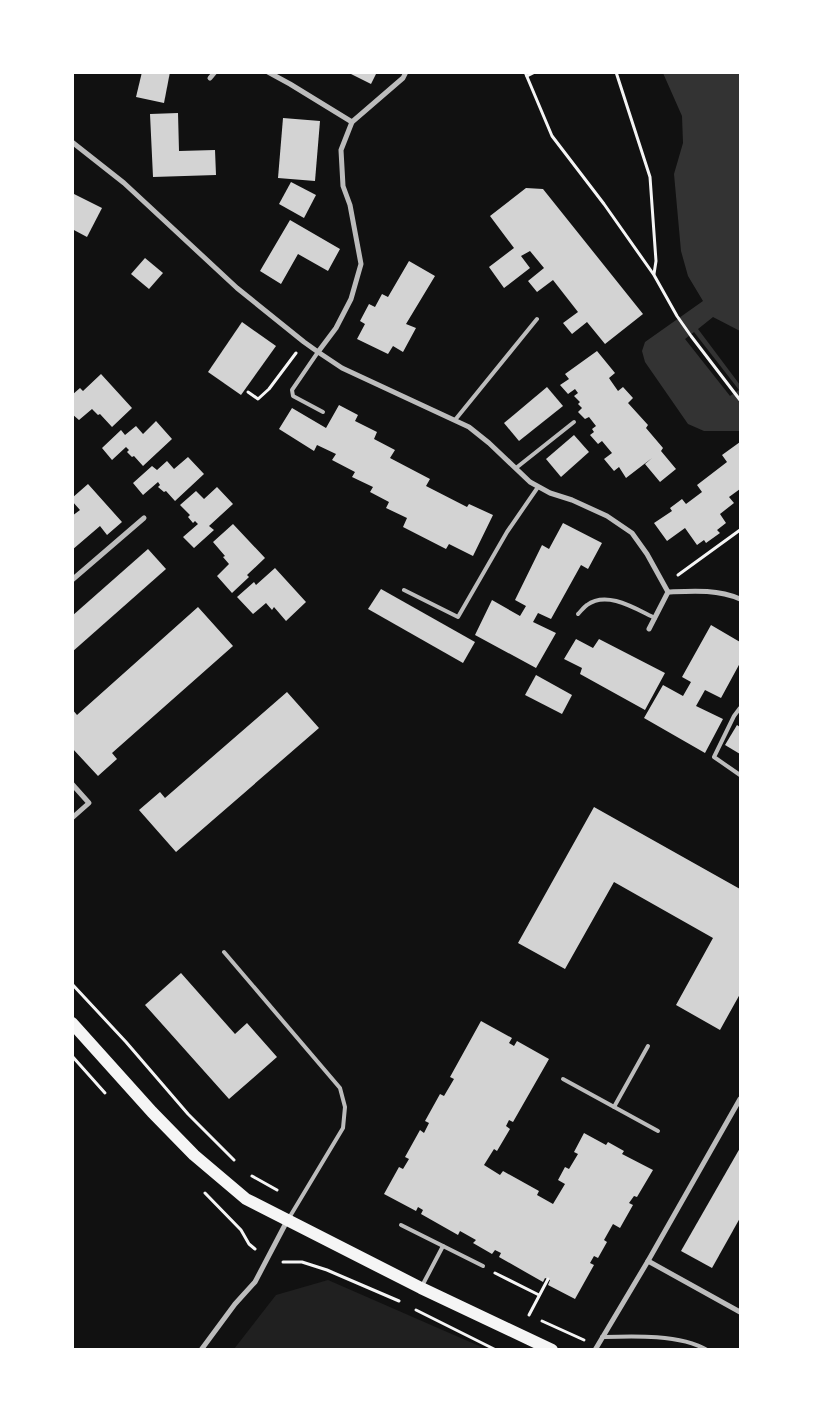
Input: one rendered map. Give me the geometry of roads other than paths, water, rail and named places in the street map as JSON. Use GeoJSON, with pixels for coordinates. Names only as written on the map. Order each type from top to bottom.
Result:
{"type":"FeatureCollection","features":[{"type":"Feature","properties":{"kind":"main road"},"geometry":{"type":"LineString","coordinates":[[72,1023],[152,1112],[194,1155],[246,1199],[421,1288],[552,1350]]}},
{"type":"Feature","properties":{"kind":"street"},"geometry":{"type":"LineString","coordinates":[[210,78],[215,72]]}},
{"type":"Feature","properties":{"kind":"street"},"geometry":{"type":"LineString","coordinates":[[268,72],[352,122]]}},
{"type":"Feature","properties":{"kind":"street"},"geometry":{"type":"LineString","coordinates":[[318,352],[336,328],[351,299],[361,264],[350,205],[343,186],[341,150],[352,122],[403,78],[406,72]]}},
{"type":"Feature","properties":{"kind":"street"},"geometry":{"type":"LineString","coordinates":[[72,142],[124,183],[237,288],[318,352],[342,368],[469,427],[489,443],[530,482],[608,516],[632,534],[648,554],[668,592]]}},
{"type":"Feature","properties":{"kind":"street"},"geometry":{"type":"LineString","coordinates":[[72,580],[144,518]]}},
{"type":"Feature","properties":{"kind":"street"},"geometry":{"type":"LineString","coordinates":[[668,592],[719,592],[740,597]]}},
{"type":"Feature","properties":{"kind":"street"},"geometry":{"type":"LineString","coordinates":[[649,629],[668,592]]}},
{"type":"Feature","properties":{"kind":"street"},"geometry":{"type":"LineString","coordinates":[[72,784],[89,803],[72,818]]}},
{"type":"Feature","properties":{"kind":"street"},"geometry":{"type":"LineString","coordinates":[[596,1348],[740,1099]]}},
{"type":"Feature","properties":{"kind":"street"},"geometry":{"type":"LineString","coordinates":[[201,1350],[235,1304],[255,1282],[287,1221]]}},
{"type":"Feature","properties":{"kind":"street"},"geometry":{"type":"LineString","coordinates":[[648,1261],[740,1312]]}},
{"type":"Feature","properties":{"kind":"lane"},"geometry":{"type":"LineString","coordinates":[[455,420],[537,319]]}},
{"type":"Feature","properties":{"kind":"lane"},"geometry":{"type":"LineString","coordinates":[[318,352],[292,390],[293,396],[323,412]]}},
{"type":"Feature","properties":{"kind":"lane"},"geometry":{"type":"LineString","coordinates":[[516,468],[574,422]]}},
{"type":"Feature","properties":{"kind":"lane"},"geometry":{"type":"LineString","coordinates":[[404,590],[458,617],[507,532],[538,487]]}},
{"type":"Feature","properties":{"kind":"lane"},"geometry":{"type":"LineString","coordinates":[[578,614],[587,605],[602,599],[623,603],[655,618]]}},
{"type":"Feature","properties":{"kind":"lane"},"geometry":{"type":"LineString","coordinates":[[740,708],[734,716],[714,757],[740,775]]}},
{"type":"Feature","properties":{"kind":"lane"},"geometry":{"type":"LineString","coordinates":[[224,952],[340,1088],[345,1107],[343,1128],[287,1221]]}},
{"type":"Feature","properties":{"kind":"lane"},"geometry":{"type":"LineString","coordinates":[[614,1106],[648,1046]]}},
{"type":"Feature","properties":{"kind":"lane"},"geometry":{"type":"LineString","coordinates":[[563,1079],[658,1131]]}},
{"type":"Feature","properties":{"kind":"lane"},"geometry":{"type":"LineString","coordinates":[[401,1225],[483,1266]]}},
{"type":"Feature","properties":{"kind":"lane"},"geometry":{"type":"LineString","coordinates":[[421,1288],[443,1246]]}},
{"type":"Feature","properties":{"kind":"lane"},"geometry":{"type":"LineString","coordinates":[[602,1337],[634,1336],[694,1342],[707,1350]]}}]}
